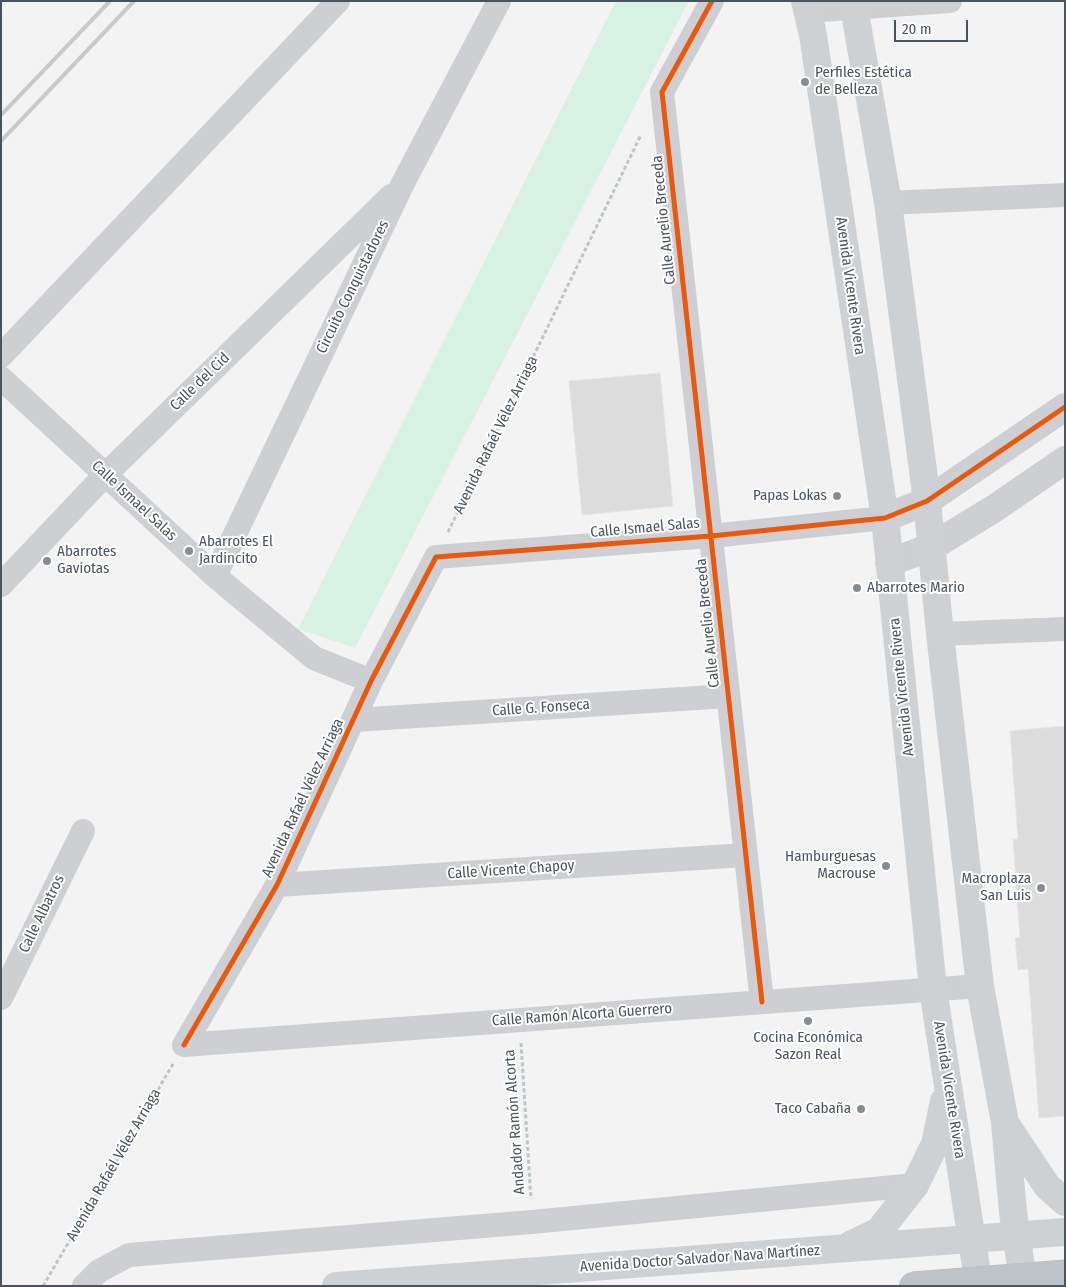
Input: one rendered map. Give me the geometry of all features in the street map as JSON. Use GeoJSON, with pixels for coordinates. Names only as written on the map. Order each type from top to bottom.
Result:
{"type":"FeatureCollection","features":[{"type":"Feature","properties":{"kind":"highway"},"geometry":{"type":"LineString","coordinates":[[913,1286],[1065,1274]]}},
{"type":"Feature","properties":{"kind":"main road"},"geometry":{"type":"LineString","coordinates":[[854,4],[888,203],[927,501],[940,634],[980,986],[1005,1123],[1016,1235],[1024,1286]]}},
{"type":"Feature","properties":{"kind":"main road","name":"Avenida Vicente Rivera"},"geometry":{"type":"LineString","coordinates":[[806,6],[813,35],[885,518],[934,989],[947,1086],[979,1286]]}},
{"type":"Feature","properties":{"kind":"main road"},"geometry":{"type":"LineString","coordinates":[[844,1248],[879,1231],[915,1185],[935,1144],[947,1086]]}},
{"type":"Feature","properties":{"kind":"main road"},"geometry":{"type":"LineString","coordinates":[[1005,1123],[1047,1186],[1065,1202]]}},
{"type":"Feature","properties":{"kind":"main road","name":"Avenida Doctor Salvador Nava Martínez"},"geometry":{"type":"LineString","coordinates":[[336,1286],[1065,1232]]}},
{"type":"Feature","properties":{"kind":"street"},"geometry":{"type":"LineString","coordinates":[[1,356],[338,1]]}},
{"type":"Feature","properties":{"kind":"street","name":"Circuito Conquistadores"},"geometry":{"type":"LineString","coordinates":[[215,576],[403,184],[499,1]]}},
{"type":"Feature","properties":{"kind":"street","name":"Calle Aurelio Breceda"},"geometry":{"type":"LineString","coordinates":[[712,1],[662,92],[762,1002]]}},
{"type":"Feature","properties":{"kind":"street"},"geometry":{"type":"LineString","coordinates":[[806,6],[950,1]]}},
{"type":"Feature","properties":{"kind":"street","name":"Calle del Cid"},"geometry":{"type":"LineString","coordinates":[[1,585],[105,475],[403,184]]}},
{"type":"Feature","properties":{"kind":"street"},"geometry":{"type":"LineString","coordinates":[[888,203],[1065,195]]}},
{"type":"Feature","properties":{"kind":"street","name":"Calle Ismael Salas"},"geometry":{"type":"LineString","coordinates":[[1,378],[215,576],[314,658],[367,679]]}},
{"type":"Feature","properties":{"kind":"street"},"geometry":{"type":"LineString","coordinates":[[885,518],[927,501],[1065,407]]}},
{"type":"Feature","properties":{"kind":"street"},"geometry":{"type":"LineString","coordinates":[[889,563],[932,546],[995,508],[1065,460]]}},
{"type":"Feature","properties":{"kind":"street"},"geometry":{"type":"LineString","coordinates":[[973,471],[968,487],[972,498],[978,503],[995,508]]}},
{"type":"Feature","properties":{"kind":"street","name":"Calle Ismael Salas"},"geometry":{"type":"LineString","coordinates":[[436,558],[710,536],[885,518]]}},
{"type":"Feature","properties":{"kind":"street","name":"Avenida Rafaél Vélez Arriaga"},"geometry":{"type":"LineString","coordinates":[[184,1045],[277,885],[354,720],[367,679],[436,558]]}},
{"type":"Feature","properties":{"kind":"street"},"geometry":{"type":"LineString","coordinates":[[940,634],[1065,629]]}},
{"type":"Feature","properties":{"kind":"street","name":"Calle G. Fonseca"},"geometry":{"type":"LineString","coordinates":[[354,720],[728,696]]}},
{"type":"Feature","properties":{"kind":"street","name":"Calle Albatros"},"geometry":{"type":"LineString","coordinates":[[1,998],[83,831]]}},
{"type":"Feature","properties":{"kind":"street","name":"Calle Vicente Chapoy"},"geometry":{"type":"LineString","coordinates":[[277,885],[746,855]]}},
{"type":"Feature","properties":{"kind":"street","name":"Calle Ramón Alcorta Guerrero"},"geometry":{"type":"LineString","coordinates":[[184,1045],[980,986]]}},
{"type":"Feature","properties":{"kind":"street"},"geometry":{"type":"LineString","coordinates":[[84,1286],[99,1270],[129,1255],[532,1222],[915,1185]]}},
{"type":"Feature","properties":{"kind":"green space"},"geometry":{"type":"Polygon","coordinates":[[[616,1],[689,1],[355,648],[298,629],[616,1]]]}},
{"type":"Feature","properties":{"kind":"building"},"geometry":{"type":"Polygon","coordinates":[[[660,373],[673,506],[582,515],[569,381],[660,373]]]}},
{"type":"Feature","properties":{"kind":"building","name":"Macroplaza San Luis"},"geometry":{"type":"Polygon","coordinates":[[[1065,726],[1065,1116],[1039,1118],[1028,969],[1018,970],[1015,938],[1020,938],[1013,839],[1018,839],[1010,731],[1065,726]]]}},
{"type":"Feature","properties":{"kind":"railway"},"geometry":{"type":"LineString","coordinates":[[1,115],[110,1]]}},
{"type":"Feature","properties":{"kind":"railway"},"geometry":{"type":"LineString","coordinates":[[1,141],[134,1]]}},
{"type":"Feature","properties":{"kind":"cycle path"},"geometry":{"type":"LineString","coordinates":[[712,1],[662,92],[762,1002]]}},
{"type":"Feature","properties":{"kind":"cycle path"},"geometry":{"type":"LineString","coordinates":[[184,1045],[277,885],[371,681],[436,557],[711,536],[885,518],[927,501],[1065,407]]}},
{"type":"Feature","properties":{"kind":"place","name":"Perfiles Estética de Belleza"},"geometry":{"type":"Point","coordinates":[805,82]}},
{"type":"Feature","properties":{"kind":"place","name":"Papas Lokas"},"geometry":{"type":"Point","coordinates":[837,496]}},
{"type":"Feature","properties":{"kind":"place","name":"Abarrotes El Jardincito"},"geometry":{"type":"Point","coordinates":[189,551]}},
{"type":"Feature","properties":{"kind":"place","name":"Abarrotes Gaviotas"},"geometry":{"type":"Point","coordinates":[47,561]}},
{"type":"Feature","properties":{"kind":"place","name":"Abarrotes Mario"},"geometry":{"type":"Point","coordinates":[857,588]}},
{"type":"Feature","properties":{"kind":"place","name":"Hamburguesas Macrouse"},"geometry":{"type":"Point","coordinates":[886,866]}},
{"type":"Feature","properties":{"kind":"place","name":"Macroplaza San Luis"},"geometry":{"type":"Point","coordinates":[1041,888]}},
{"type":"Feature","properties":{"kind":"place","name":"Cocina Económica Sazon Real"},"geometry":{"type":"Point","coordinates":[808,1021]}},
{"type":"Feature","properties":{"kind":"place","name":"Taco Cabaña"},"geometry":{"type":"Point","coordinates":[861,1109]}}]}
